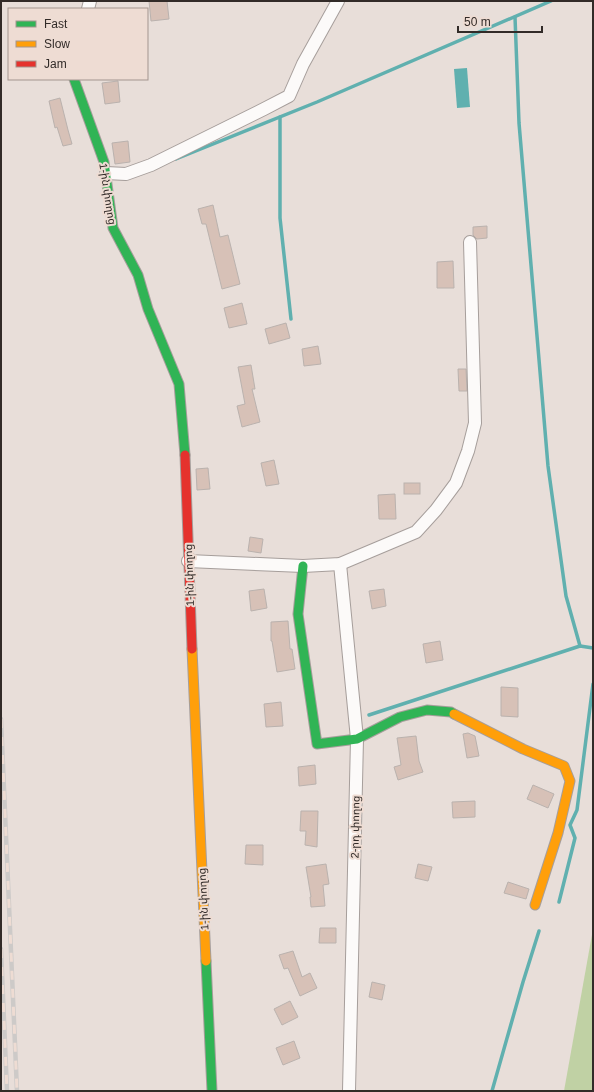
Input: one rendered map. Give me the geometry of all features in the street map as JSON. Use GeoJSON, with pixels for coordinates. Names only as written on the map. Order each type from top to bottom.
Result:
{"type":"FeatureCollection","features":[{"type":"Feature","properties":{"kind":"street"},"geometry":{"type":"LineString","coordinates":[[106,173],[126,174],[151,165],[288,96],[303,64],[338,1]]}},
{"type":"Feature","properties":{"kind":"street","name":"1-ին փողոց"},"geometry":{"type":"LineString","coordinates":[[74,80],[104,162],[113,228],[138,274],[148,309],[179,384],[185,447],[188,561],[212,1091]]}},
{"type":"Feature","properties":{"kind":"street"},"geometry":{"type":"LineString","coordinates":[[188,561],[302,566],[340,564],[416,532],[436,510],[456,483],[468,451],[475,423],[470,242]]}},
{"type":"Feature","properties":{"kind":"street","name":"2-րդ փողոց"},"geometry":{"type":"LineString","coordinates":[[340,564],[357,739],[349,1091]]}},
{"type":"Feature","properties":{"kind":"street"},"geometry":{"type":"LineString","coordinates":[[302,566],[298,614],[317,744],[357,739],[400,716],[427,710],[451,712],[517,746],[564,766],[570,781],[558,833],[536,904]]}},
{"type":"Feature","properties":{"kind":"green space"},"geometry":{"type":"Polygon","coordinates":[[[593,929],[593,1091],[564,1091],[593,929]]]}},
{"type":"Feature","properties":{"kind":"water"},"geometry":{"type":"Polygon","coordinates":[[[467,68],[470,107],[457,108],[454,69],[467,68]]]}},
{"type":"Feature","properties":{"kind":"building"},"geometry":{"type":"Polygon","coordinates":[[[149,1],[167,1],[169,19],[151,21],[149,1]]]}},
{"type":"Feature","properties":{"kind":"building"},"geometry":{"type":"Polygon","coordinates":[[[118,81],[120,102],[105,104],[102,83],[118,81]]]}},
{"type":"Feature","properties":{"kind":"building"},"geometry":{"type":"Polygon","coordinates":[[[60,98],[72,144],[63,146],[57,127],[55,128],[49,101],[60,98]]]}},
{"type":"Feature","properties":{"kind":"building"},"geometry":{"type":"Polygon","coordinates":[[[128,141],[130,162],[115,164],[112,143],[128,141]]]}},
{"type":"Feature","properties":{"kind":"building"},"geometry":{"type":"Polygon","coordinates":[[[213,205],[220,237],[228,235],[240,284],[222,289],[206,224],[202,224],[198,209],[213,205]]]}},
{"type":"Feature","properties":{"kind":"building"},"geometry":{"type":"Polygon","coordinates":[[[487,226],[487,238],[477,239],[473,235],[473,227],[487,226]]]}},
{"type":"Feature","properties":{"kind":"building"},"geometry":{"type":"Polygon","coordinates":[[[453,261],[454,288],[437,288],[437,262],[453,261]]]}},
{"type":"Feature","properties":{"kind":"building"},"geometry":{"type":"Polygon","coordinates":[[[242,303],[247,324],[229,328],[224,308],[242,303]]]}},
{"type":"Feature","properties":{"kind":"building"},"geometry":{"type":"Polygon","coordinates":[[[286,323],[290,338],[269,344],[265,329],[286,323]]]}},
{"type":"Feature","properties":{"kind":"building"},"geometry":{"type":"Polygon","coordinates":[[[318,346],[321,364],[304,366],[302,349],[318,346]]]}},
{"type":"Feature","properties":{"kind":"building"},"geometry":{"type":"Polygon","coordinates":[[[251,365],[255,389],[252,389],[260,422],[242,427],[237,406],[245,404],[238,367],[251,365]]]}},
{"type":"Feature","properties":{"kind":"building"},"geometry":{"type":"Polygon","coordinates":[[[458,369],[466,369],[467,391],[459,391],[458,369]]]}},
{"type":"Feature","properties":{"kind":"building"},"geometry":{"type":"Polygon","coordinates":[[[274,460],[279,484],[266,486],[261,463],[274,460]]]}},
{"type":"Feature","properties":{"kind":"building"},"geometry":{"type":"Polygon","coordinates":[[[208,468],[210,489],[197,490],[196,469],[208,468]]]}},
{"type":"Feature","properties":{"kind":"building"},"geometry":{"type":"Polygon","coordinates":[[[404,483],[420,483],[420,494],[404,494],[404,483]]]}},
{"type":"Feature","properties":{"kind":"building"},"geometry":{"type":"Polygon","coordinates":[[[395,494],[396,519],[379,519],[378,495],[395,494]]]}},
{"type":"Feature","properties":{"kind":"building"},"geometry":{"type":"Polygon","coordinates":[[[250,537],[263,539],[261,553],[248,551],[250,537]]]}},
{"type":"Feature","properties":{"kind":"building"},"geometry":{"type":"Polygon","coordinates":[[[264,589],[267,608],[251,611],[249,591],[264,589]]]}},
{"type":"Feature","properties":{"kind":"building"},"geometry":{"type":"Polygon","coordinates":[[[384,589],[386,606],[372,609],[369,591],[384,589]]]}},
{"type":"Feature","properties":{"kind":"building"},"geometry":{"type":"Polygon","coordinates":[[[288,621],[290,649],[292,649],[295,669],[277,672],[271,641],[271,622],[288,621]]]}},
{"type":"Feature","properties":{"kind":"building"},"geometry":{"type":"Polygon","coordinates":[[[440,641],[443,660],[426,663],[423,644],[440,641]]]}},
{"type":"Feature","properties":{"kind":"building"},"geometry":{"type":"Polygon","coordinates":[[[501,687],[518,688],[518,717],[501,716],[501,687]]]}},
{"type":"Feature","properties":{"kind":"building"},"geometry":{"type":"Polygon","coordinates":[[[281,702],[283,726],[266,727],[264,704],[281,702]]]}},
{"type":"Feature","properties":{"kind":"building"},"geometry":{"type":"Polygon","coordinates":[[[468,733],[475,736],[479,756],[467,758],[463,734],[468,733]]]}},
{"type":"Feature","properties":{"kind":"building"},"geometry":{"type":"Polygon","coordinates":[[[416,736],[419,761],[423,772],[398,780],[394,767],[401,765],[397,738],[416,736]]]}},
{"type":"Feature","properties":{"kind":"building"},"geometry":{"type":"Polygon","coordinates":[[[315,765],[316,784],[299,786],[298,767],[315,765]]]}},
{"type":"Feature","properties":{"kind":"building"},"geometry":{"type":"Polygon","coordinates":[[[533,785],[554,794],[548,808],[527,799],[533,785]]]}},
{"type":"Feature","properties":{"kind":"building"},"geometry":{"type":"Polygon","coordinates":[[[475,801],[475,817],[453,818],[452,802],[475,801]]]}},
{"type":"Feature","properties":{"kind":"building"},"geometry":{"type":"Polygon","coordinates":[[[301,811],[318,811],[317,847],[305,845],[306,831],[300,831],[301,811]]]}},
{"type":"Feature","properties":{"kind":"building"},"geometry":{"type":"Polygon","coordinates":[[[246,845],[263,845],[263,865],[245,864],[246,845]]]}},
{"type":"Feature","properties":{"kind":"building"},"geometry":{"type":"Polygon","coordinates":[[[326,864],[329,884],[323,885],[325,906],[311,907],[311,897],[306,867],[326,864]]]}},
{"type":"Feature","properties":{"kind":"building"},"geometry":{"type":"Polygon","coordinates":[[[418,864],[432,867],[428,881],[415,878],[418,864]]]}},
{"type":"Feature","properties":{"kind":"building"},"geometry":{"type":"Polygon","coordinates":[[[508,882],[529,889],[526,899],[504,893],[508,882]]]}},
{"type":"Feature","properties":{"kind":"building"},"geometry":{"type":"Polygon","coordinates":[[[320,928],[336,928],[336,943],[319,943],[320,928]]]}},
{"type":"Feature","properties":{"kind":"building"},"geometry":{"type":"Polygon","coordinates":[[[293,951],[302,977],[310,973],[317,988],[300,996],[288,968],[284,969],[279,955],[293,951]]]}},
{"type":"Feature","properties":{"kind":"building"},"geometry":{"type":"Polygon","coordinates":[[[372,982],[385,985],[382,1000],[369,997],[372,982]]]}},
{"type":"Feature","properties":{"kind":"building"},"geometry":{"type":"Polygon","coordinates":[[[290,1001],[298,1017],[282,1025],[274,1009],[290,1001]]]}},
{"type":"Feature","properties":{"kind":"building"},"geometry":{"type":"Polygon","coordinates":[[[294,1041],[300,1058],[283,1065],[276,1048],[294,1041]]]}},
{"type":"Feature","properties":{"kind":"waterway"},"geometry":{"type":"LineString","coordinates":[[176,159],[317,102],[551,1]]}},
{"type":"Feature","properties":{"kind":"waterway"},"geometry":{"type":"LineString","coordinates":[[515,17],[519,123],[548,466],[566,596],[580,646]]}},
{"type":"Feature","properties":{"kind":"waterway"},"geometry":{"type":"LineString","coordinates":[[280,117],[280,218],[291,319]]}},
{"type":"Feature","properties":{"kind":"waterway"},"geometry":{"type":"LineString","coordinates":[[369,715],[580,646],[593,648]]}},
{"type":"Feature","properties":{"kind":"waterway"},"geometry":{"type":"LineString","coordinates":[[559,902],[575,838],[570,825],[577,810],[593,684]]}},
{"type":"Feature","properties":{"kind":"waterway"},"geometry":{"type":"LineString","coordinates":[[492,1091],[539,931]]}},
{"type":"Feature","properties":{"kind":"railway"},"geometry":{"type":"LineString","coordinates":[[1,719],[17,1091]]}},
{"type":"Feature","properties":{"kind":"railway"},"geometry":{"type":"LineString","coordinates":[[1,949],[7,1091]]}},
{"type":"Feature","properties":{"kind":"traffic: fast"},"geometry":{"type":"LineString","coordinates":[[74,80],[104,162],[113,228],[138,275],[148,309],[179,384],[185,455]]}},
{"type":"Feature","properties":{"kind":"traffic: fast"},"geometry":{"type":"LineString","coordinates":[[303,566],[298,614],[317,744],[357,739],[400,717],[427,710],[451,712],[454,714]]}},
{"type":"Feature","properties":{"kind":"traffic: fast"},"geometry":{"type":"LineString","coordinates":[[206,961],[212,1091]]}},
{"type":"Feature","properties":{"kind":"traffic: slow"},"geometry":{"type":"LineString","coordinates":[[192,649],[206,961]]}},
{"type":"Feature","properties":{"kind":"traffic: slow"},"geometry":{"type":"LineString","coordinates":[[454,714],[523,749],[564,766],[570,781],[558,833],[535,905]]}},
{"type":"Feature","properties":{"kind":"traffic: jam"},"geometry":{"type":"LineString","coordinates":[[185,455],[192,649]]}}]}
